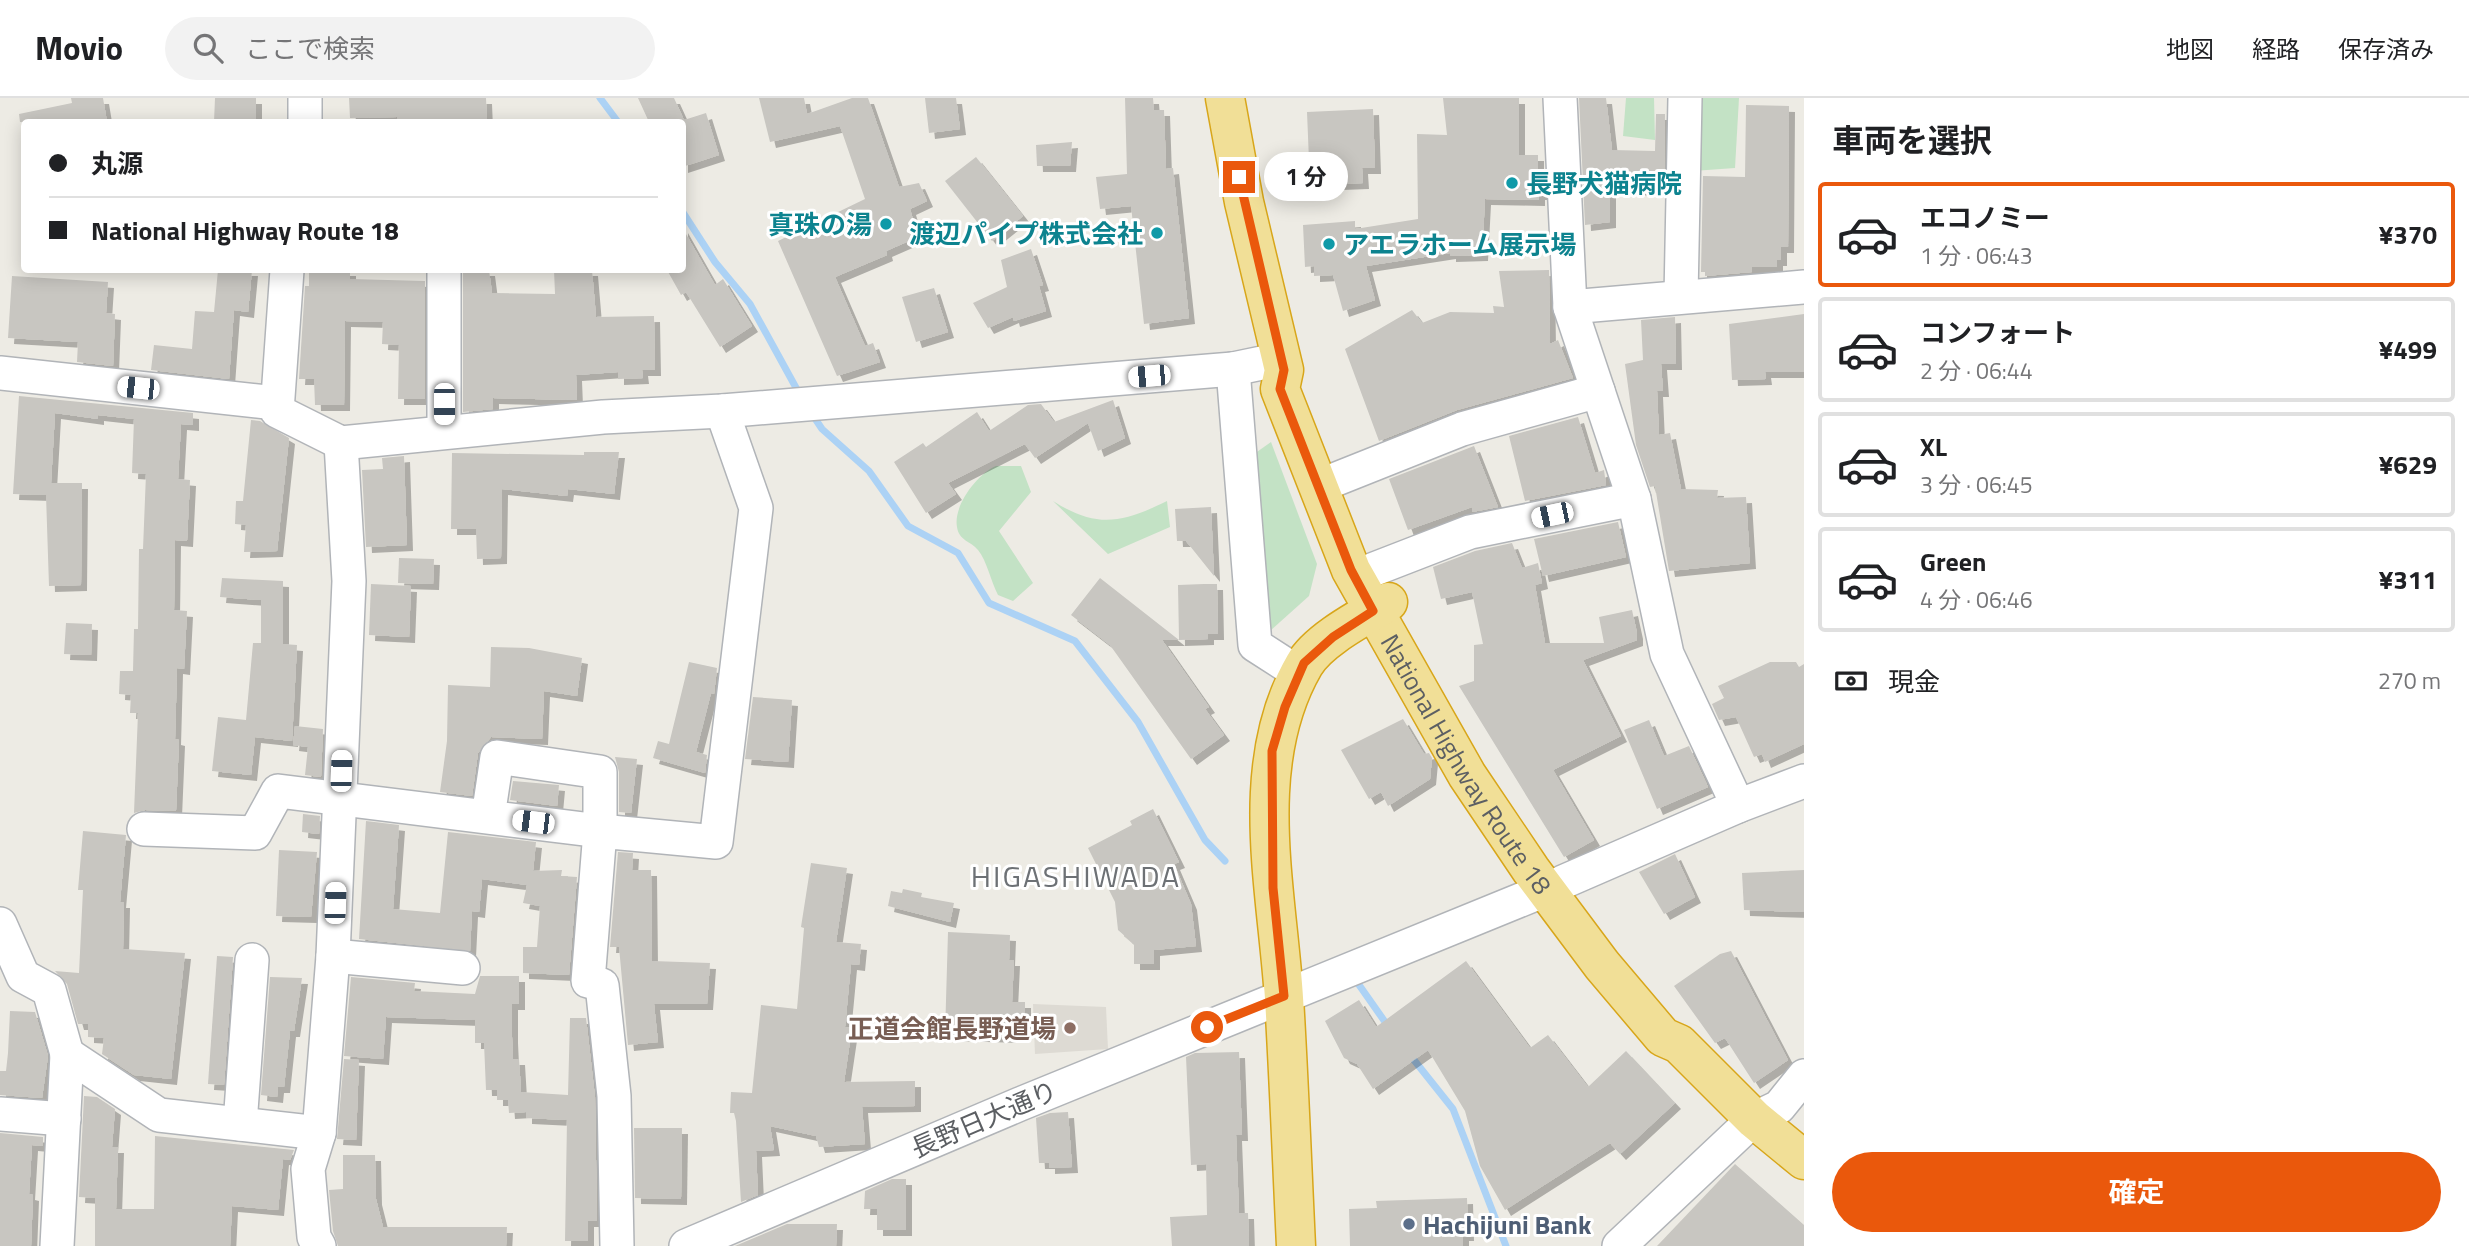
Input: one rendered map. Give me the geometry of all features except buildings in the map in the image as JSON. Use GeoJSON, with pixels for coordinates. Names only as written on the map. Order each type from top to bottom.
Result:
{"type":"FeatureCollection","features":[{"type":"Feature","properties":{"kind":"highway","name":"National Highway Route 18"},"geometry":{"type":"LineString","coordinates":[[1225,98],[1244,202],[1282,364],[1280,389],[1351,570],[1378,594]]}},
{"type":"Feature","properties":{"kind":"highway","name":"National Highway Route 18"},"geometry":{"type":"LineString","coordinates":[[1282,364],[1300,385],[1378,594],[1496,782],[1554,886],[1674,1025],[1679,1044],[1754,1119],[1804,1160]]}},
{"type":"Feature","properties":{"kind":"highway"},"geometry":{"type":"LineString","coordinates":[[1296,1246],[1284,996],[1273,888],[1272,751],[1285,707],[1304,663],[1378,594]]}},
{"type":"Feature","properties":{"kind":"street"},"geometry":{"type":"LineString","coordinates":[[305,98],[305,119]]}},
{"type":"Feature","properties":{"kind":"street"},"geometry":{"type":"LineString","coordinates":[[1560,98],[1570,307],[1634,499],[1667,654],[1738,806]]}},
{"type":"Feature","properties":{"kind":"street"},"geometry":{"type":"LineString","coordinates":[[1681,296],[1685,98]]}},
{"type":"Feature","properties":{"kind":"street"},"geometry":{"type":"LineString","coordinates":[[287,273],[277,411],[341,443],[603,417],[722,411],[1282,364]]}},
{"type":"Feature","properties":{"kind":"street"},"geometry":{"type":"LineString","coordinates":[[444,273],[444,431]]}},
{"type":"Feature","properties":{"kind":"street"},"geometry":{"type":"LineString","coordinates":[[1570,307],[1804,287]]}},
{"type":"Feature","properties":{"kind":"street"},"geometry":{"type":"LineString","coordinates":[[1233,369],[1255,645],[1300,674]]}},
{"type":"Feature","properties":{"kind":"street"},"geometry":{"type":"LineString","coordinates":[[0,373],[276,403]]}},
{"type":"Feature","properties":{"kind":"street"},"geometry":{"type":"LineString","coordinates":[[1334,480],[1462,429],[1598,391]]}},
{"type":"Feature","properties":{"kind":"street"},"geometry":{"type":"LineString","coordinates":[[144,829],[255,833],[278,791],[600,831],[716,842],[756,508],[722,411]]}},
{"type":"Feature","properties":{"kind":"street"},"geometry":{"type":"LineString","coordinates":[[319,1246],[314,1237],[308,1169],[319,1133],[333,956],[349,581],[341,443]]}},
{"type":"Feature","properties":{"kind":"street"},"geometry":{"type":"LineString","coordinates":[[1378,594],[1470,532],[1634,499]]}},
{"type":"Feature","properties":{"kind":"street"},"geometry":{"type":"LineString","coordinates":[[488,817],[497,757],[600,772],[600,831],[588,981],[602,985],[606,1013],[614,1096],[617,1246]]}},
{"type":"Feature","properties":{"kind":"street","name":"長野日大通り"},"geometry":{"type":"LineString","coordinates":[[698,1243],[1284,996],[1554,886],[1738,806],[1804,781]]}},
{"type":"Feature","properties":{"kind":"street"},"geometry":{"type":"LineString","coordinates":[[0,924],[23,976],[49,990],[67,1054],[64,1119],[65,1242]]}},
{"type":"Feature","properties":{"kind":"street"},"geometry":{"type":"LineString","coordinates":[[333,956],[463,968]]}},
{"type":"Feature","properties":{"kind":"street"},"geometry":{"type":"LineString","coordinates":[[240,1124],[252,960]]}},
{"type":"Feature","properties":{"kind":"street"},"geometry":{"type":"LineString","coordinates":[[67,1054],[159,1115],[319,1133]]}},
{"type":"Feature","properties":{"kind":"street"},"geometry":{"type":"LineString","coordinates":[[1619,1246],[1754,1119],[1779,1107],[1804,1076]]}},
{"type":"Feature","properties":{"kind":"street"},"geometry":{"type":"LineString","coordinates":[[0,1114],[64,1119]]}},
{"type":"Feature","properties":{"kind":"shaded area","name":"正道会館長野道場"},"geometry":{"type":"Polygon","coordinates":[[[1033,1004],[1106,1007],[1108,1049],[1035,1054],[1033,1004]]]}},
{"type":"Feature","properties":{"kind":"green space"},"geometry":{"type":"Polygon","coordinates":[[[1626,98],[1654,98],[1655,140],[1623,136],[1626,98]]]}},
{"type":"Feature","properties":{"kind":"green space"},"geometry":{"type":"Polygon","coordinates":[[[1693,98],[1739,98],[1735,168],[1693,171],[1693,98]]]}},
{"type":"Feature","properties":{"kind":"green space"},"geometry":{"type":"Polygon","coordinates":[[[1271,442],[1317,564],[1309,596],[1270,631],[1254,454],[1271,442]]]}},
{"type":"Feature","properties":{"kind":"green space"},"geometry":{"type":"Polygon","coordinates":[[[996,466],[1021,466],[1031,492],[999,531],[1033,583],[1013,601],[998,595],[981,555],[960,535],[957,527],[959,510],[968,492],[981,476],[996,466]]]}},
{"type":"Feature","properties":{"kind":"green space"},"geometry":{"type":"Polygon","coordinates":[[[1053,501],[1083,516],[1110,520],[1136,514],[1167,501],[1170,527],[1108,554],[1053,501]]]}},
{"type":"Feature","properties":{"kind":"waterway"},"geometry":{"type":"LineString","coordinates":[[600,98],[616,119]]}},
{"type":"Feature","properties":{"kind":"waterway"},"geometry":{"type":"LineString","coordinates":[[686,217],[715,262],[750,304],[800,395]]}},
{"type":"Feature","properties":{"kind":"waterway"},"geometry":{"type":"LineString","coordinates":[[812,414],[822,429],[869,471],[908,526],[958,553],[989,603],[1075,641],[1138,722],[1205,840],[1225,861]]}},
{"type":"Feature","properties":{"kind":"waterway"},"geometry":{"type":"LineString","coordinates":[[1357,982],[1390,1029]]}},
{"type":"Feature","properties":{"kind":"waterway"},"geometry":{"type":"LineString","coordinates":[[1410,1055],[1453,1109],[1506,1246]]}},
{"type":"Feature","properties":{"kind":"place","name":"長野犬猫病院"},"geometry":{"type":"Point","coordinates":[1512,183]}},
{"type":"Feature","properties":{"kind":"place","name":"真珠の湯"},"geometry":{"type":"Point","coordinates":[886,224]}},
{"type":"Feature","properties":{"kind":"place","name":"渡辺パイプ株式会社"},"geometry":{"type":"Point","coordinates":[1157,233]}},
{"type":"Feature","properties":{"kind":"place","name":"アエラホーム展示場"},"geometry":{"type":"Point","coordinates":[1329,244]}},
{"type":"Feature","properties":{"kind":"place","name":"正道会館長野道場"},"geometry":{"type":"Point","coordinates":[1070,1028]}},
{"type":"Feature","properties":{"kind":"place","name":"Hachijuni Bank"},"geometry":{"type":"Point","coordinates":[1409,1224]}},
{"type":"Feature","properties":{"kind":"district","name":"HIGASHIWADA"},"geometry":{"type":"Point","coordinates":[1076,876]}},
{"type":"Feature","properties":{"kind":"route"},"geometry":{"type":"LineString","coordinates":[[1207,1027],[1284,996],[1273,888],[1272,751],[1285,707],[1304,663],[1333,637],[1373,611],[1351,570],[1326,511],[1280,389],[1284,370],[1239,177]]}}]}
